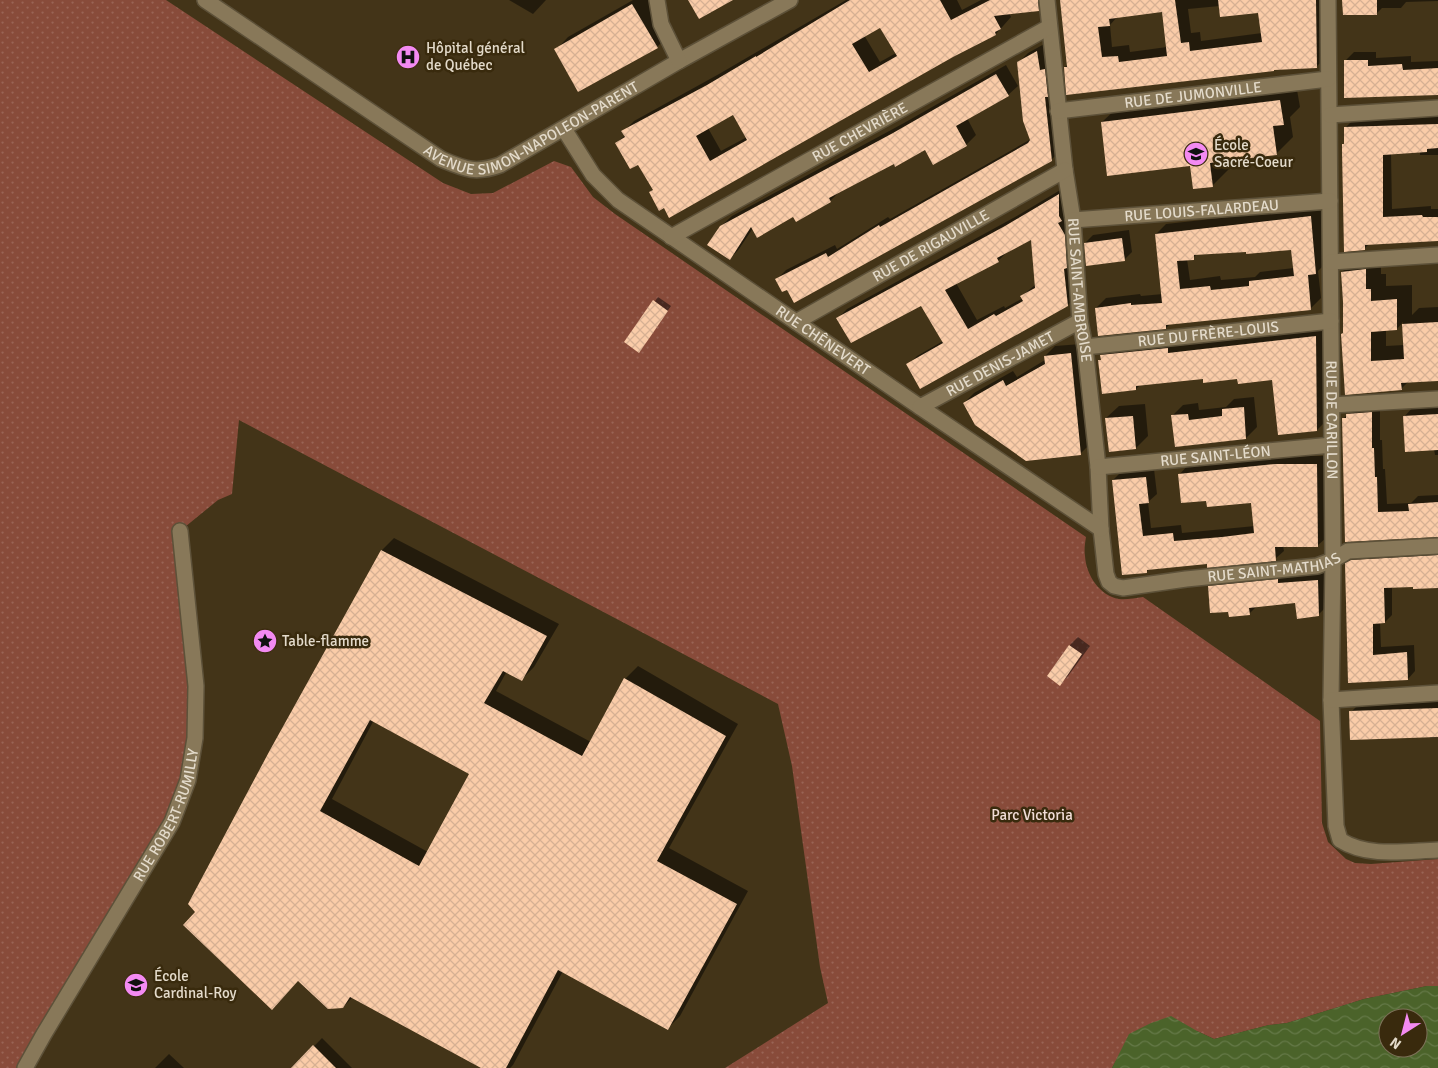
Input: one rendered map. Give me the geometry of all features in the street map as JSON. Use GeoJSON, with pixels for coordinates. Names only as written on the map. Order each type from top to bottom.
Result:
{"type":"FeatureCollection","features":[{"type":"Feature","properties":{"kind":"street","name":"AVENUE SIMON-NAPOLEON-PARENT"},"geometry":{"type":"LineString","coordinates":[[206,0],[442,159],[471,171],[482,171],[500,166],[679,61],[790,0]]}},
{"type":"Feature","properties":{"kind":"street"},"geometry":{"type":"LineString","coordinates":[[657,0],[661,24],[679,61]]}},
{"type":"Feature","properties":{"kind":"street","name":"RUE SAINT-AMBROISE"},"geometry":{"type":"LineString","coordinates":[[1047,0],[1058,111],[1072,220],[1080,321],[1085,347],[1098,467],[1101,529],[1106,574],[1109,582]]}},
{"type":"Feature","properties":{"kind":"street","name":"RUE DE CARILLON"},"geometry":{"type":"LineString","coordinates":[[1328,0],[1333,560],[1331,700],[1336,826],[1340,840],[1351,847],[1368,852],[1438,850]]}},
{"type":"Feature","properties":{"kind":"street","name":"RUE CHEVRIÈRE"},"geometry":{"type":"LineString","coordinates":[[671,237],[1049,27]]}},
{"type":"Feature","properties":{"kind":"street","name":"RUE DE JUMONVILLE"},"geometry":{"type":"LineString","coordinates":[[1058,111],[1328,79]]}},
{"type":"Feature","properties":{"kind":"street"},"geometry":{"type":"LineString","coordinates":[[1330,115],[1438,108]]}},
{"type":"Feature","properties":{"kind":"street","name":"RUE CHÊNEVERT"},"geometry":{"type":"LineString","coordinates":[[564,128],[593,175],[618,200],[920,408],[1101,529]]}},
{"type":"Feature","properties":{"kind":"street","name":"RUE DE RIGAUVILLE"},"geometry":{"type":"LineString","coordinates":[[796,322],[1065,170]]}},
{"type":"Feature","properties":{"kind":"street","name":"RUE LOUIS-FALARDEAU"},"geometry":{"type":"LineString","coordinates":[[1072,220],[1330,201]]}},
{"type":"Feature","properties":{"kind":"street"},"geometry":{"type":"LineString","coordinates":[[1331,262],[1438,255]]}},
{"type":"Feature","properties":{"kind":"street","name":"RUE DENIS-JAMET"},"geometry":{"type":"LineString","coordinates":[[920,408],[1080,321]]}},
{"type":"Feature","properties":{"kind":"street","name":"RUE DU FRÈRE-LOUIS"},"geometry":{"type":"LineString","coordinates":[[1085,347],[1331,321]]}},
{"type":"Feature","properties":{"kind":"street"},"geometry":{"type":"LineString","coordinates":[[1332,404],[1438,399]]}},
{"type":"Feature","properties":{"kind":"street","name":"RUE SAINT-LÉON"},"geometry":{"type":"LineString","coordinates":[[1098,467],[1332,445]]}},
{"type":"Feature","properties":{"kind":"street","name":"RUE ROBERT-RUMILLY"},"geometry":{"type":"LineString","coordinates":[[25,1068],[39,1041],[172,822],[188,780],[196,738],[196,686],[180,530]]}},
{"type":"Feature","properties":{"kind":"street","name":"RUE SAINT-MATHIAS"},"geometry":{"type":"LineString","coordinates":[[1109,582],[1114,586],[1124,588],[1186,579],[1317,566],[1333,560],[1348,551],[1438,546]]}},
{"type":"Feature","properties":{"kind":"street"},"geometry":{"type":"LineString","coordinates":[[1331,700],[1438,693]]}},
{"type":"Feature","properties":{"kind":"green space","name":"Parc Victoria"},"geometry":{"type":"Polygon","coordinates":[[[0,0],[166,0],[443,183],[471,194],[493,193],[554,161],[571,167],[593,197],[615,214],[1086,537],[1085,554],[1088,570],[1095,584],[1106,594],[1122,599],[1143,597],[1320,721],[1322,823],[1328,842],[1346,859],[1355,863],[1371,864],[1438,859],[1438,986],[1427,986],[1364,999],[1287,1023],[1269,1025],[1214,1039],[1197,1031],[1121,1052],[1112,1068],[725,1068],[828,1003],[820,967],[792,766],[778,704],[239,420],[232,494],[218,500],[180,531],[195,738],[172,822],[25,1068],[0,1068],[0,0]]]}},
{"type":"Feature","properties":{"kind":"water"},"geometry":{"type":"Polygon","coordinates":[[[1427,986],[1438,986],[1438,1068],[1112,1068],[1129,1034],[1171,1016],[1214,1039],[1269,1025],[1287,1023],[1364,999],[1427,986]]]}},
{"type":"Feature","properties":{"kind":"building"},"geometry":{"type":"Polygon","coordinates":[[[688,0],[733,0],[699,19],[688,0]]]}},
{"type":"Feature","properties":{"kind":"building"},"geometry":{"type":"Polygon","coordinates":[[[850,0],[940,0],[951,20],[990,0],[1038,0],[1039,11],[994,16],[1001,29],[995,32],[996,35],[953,57],[669,218],[664,208],[659,211],[649,192],[653,190],[638,165],[630,169],[615,143],[625,137],[621,131],[756,57],[850,0]],[[880,28],[852,44],[869,72],[897,56],[880,28]],[[733,115],[696,136],[710,161],[747,140],[733,115]]]}},
{"type":"Feature","properties":{"kind":"building"},"geometry":{"type":"Polygon","coordinates":[[[1060,0],[1175,0],[1181,43],[1189,42],[1190,51],[1262,42],[1258,13],[1220,17],[1218,0],[1316,0],[1317,68],[1274,70],[1066,95],[1064,67],[1067,67],[1060,0]],[[1162,12],[1109,19],[1110,26],[1098,27],[1102,57],[1118,56],[1119,62],[1167,56],[1162,12]]]}},
{"type":"Feature","properties":{"kind":"building"},"geometry":{"type":"Polygon","coordinates":[[[1342,0],[1377,0],[1377,15],[1343,15],[1342,0]]]}},
{"type":"Feature","properties":{"kind":"building"},"geometry":{"type":"Polygon","coordinates":[[[632,4],[658,48],[578,92],[554,49],[632,4]]]}},
{"type":"Feature","properties":{"kind":"building"},"geometry":{"type":"Polygon","coordinates":[[[1037,51],[1040,70],[1045,69],[1048,97],[1045,97],[1052,161],[794,303],[787,290],[782,292],[775,279],[826,253],[828,257],[879,225],[880,227],[1028,143],[1030,140],[1023,121],[1017,62],[1037,51]]]}},
{"type":"Feature","properties":{"kind":"building"},"geometry":{"type":"Polygon","coordinates":[[[1344,60],[1368,60],[1368,66],[1402,64],[1403,70],[1438,68],[1438,95],[1344,98],[1344,60]]]}},
{"type":"Feature","properties":{"kind":"building"},"geometry":{"type":"Polygon","coordinates":[[[996,74],[1009,96],[956,126],[967,146],[933,165],[925,150],[895,167],[894,164],[829,198],[831,202],[796,222],[793,217],[757,238],[751,227],[730,260],[707,245],[720,226],[893,133],[996,74]]]}},
{"type":"Feature","properties":{"kind":"building"},"geometry":{"type":"Polygon","coordinates":[[[1280,100],[1284,125],[1273,126],[1277,155],[1210,163],[1213,187],[1193,189],[1190,166],[1107,176],[1101,122],[1280,100]]]}},
{"type":"Feature","properties":{"kind":"building"},"geometry":{"type":"Polygon","coordinates":[[[1438,124],[1438,148],[1427,149],[1427,152],[1383,155],[1383,217],[1422,215],[1423,217],[1438,217],[1438,241],[1365,245],[1365,250],[1344,252],[1342,144],[1344,144],[1344,127],[1438,124]]]}},
{"type":"Feature","properties":{"kind":"building"},"geometry":{"type":"Polygon","coordinates":[[[1059,194],[1059,216],[1062,221],[1058,223],[1065,235],[1067,268],[1064,269],[1068,306],[920,389],[906,364],[943,343],[921,306],[851,343],[836,318],[1005,226],[1059,194]],[[1031,240],[997,258],[999,262],[945,290],[968,329],[994,314],[996,316],[1023,301],[1020,296],[1035,288],[1031,240]]]}},
{"type":"Feature","properties":{"kind":"building"},"geometry":{"type":"Polygon","coordinates":[[[1311,216],[1316,274],[1308,275],[1311,310],[1166,325],[1166,329],[1098,336],[1095,308],[1131,303],[1131,305],[1162,303],[1155,234],[1311,216]],[[1291,250],[1246,254],[1246,252],[1194,255],[1194,260],[1177,261],[1180,289],[1210,286],[1211,290],[1249,286],[1249,281],[1294,276],[1291,250]]]}},
{"type":"Feature","properties":{"kind":"building"},"geometry":{"type":"Polygon","coordinates":[[[1122,238],[1125,261],[1086,266],[1084,243],[1122,238]]]}},
{"type":"Feature","properties":{"kind":"building"},"geometry":{"type":"Polygon","coordinates":[[[1366,269],[1366,289],[1371,289],[1371,301],[1397,299],[1397,330],[1371,332],[1371,361],[1404,359],[1402,324],[1438,322],[1438,381],[1401,383],[1402,390],[1345,395],[1341,334],[1343,333],[1343,302],[1341,272],[1366,269]]]}},
{"type":"Feature","properties":{"kind":"building"},"geometry":{"type":"Polygon","coordinates":[[[653,300],[668,311],[639,353],[624,342],[653,300]]]}},
{"type":"Feature","properties":{"kind":"building"},"geometry":{"type":"Polygon","coordinates":[[[1316,336],[1317,431],[1278,435],[1272,380],[1238,384],[1237,379],[1203,383],[1203,379],[1136,386],[1136,390],[1102,394],[1098,360],[1101,360],[1100,355],[1168,348],[1168,353],[1316,336]]]}},
{"type":"Feature","properties":{"kind":"building"},"geometry":{"type":"Polygon","coordinates":[[[1071,353],[1081,455],[1026,461],[975,425],[963,403],[1003,380],[1006,386],[1045,364],[1044,356],[1071,353]]]}},
{"type":"Feature","properties":{"kind":"building"},"geometry":{"type":"Polygon","coordinates":[[[1244,407],[1246,439],[1175,447],[1171,415],[1188,414],[1189,420],[1222,416],[1222,409],[1244,407]]]}},
{"type":"Feature","properties":{"kind":"building"},"geometry":{"type":"Polygon","coordinates":[[[1372,412],[1372,448],[1374,448],[1375,477],[1377,477],[1378,512],[1409,511],[1408,504],[1438,502],[1438,537],[1345,542],[1342,418],[1346,418],[1346,414],[1372,412]]]}},
{"type":"Feature","properties":{"kind":"building"},"geometry":{"type":"Polygon","coordinates":[[[1438,414],[1438,450],[1405,452],[1403,416],[1438,414]]]}},
{"type":"Feature","properties":{"kind":"building"},"geometry":{"type":"Polygon","coordinates":[[[1133,416],[1136,449],[1109,452],[1105,418],[1133,416]]]}},
{"type":"Feature","properties":{"kind":"building"},"geometry":{"type":"Polygon","coordinates":[[[1275,464],[1317,464],[1318,547],[1275,547],[1276,561],[1207,568],[1207,564],[1147,570],[1147,573],[1122,575],[1112,480],[1146,477],[1149,503],[1139,504],[1143,536],[1173,533],[1174,541],[1222,537],[1254,533],[1251,503],[1207,507],[1206,501],[1181,503],[1178,474],[1275,464]]]}},
{"type":"Feature","properties":{"kind":"building"},"geometry":{"type":"Polygon","coordinates":[[[381,550],[547,636],[522,681],[503,671],[484,703],[582,756],[624,678],[726,736],[657,861],[737,904],[668,1030],[558,970],[506,1068],[481,1068],[350,997],[343,1008],[328,1009],[298,981],[272,1010],[183,925],[195,912],[188,904],[270,750],[381,550]],[[370,720],[320,811],[419,866],[469,774],[370,720]]]}},
{"type":"Feature","properties":{"kind":"building"},"geometry":{"type":"Polygon","coordinates":[[[1438,555],[1438,588],[1384,588],[1385,623],[1373,624],[1373,655],[1407,652],[1408,680],[1348,683],[1345,563],[1351,560],[1438,555]]]}},
{"type":"Feature","properties":{"kind":"building"},"geometry":{"type":"Polygon","coordinates":[[[1278,579],[1278,583],[1318,580],[1319,616],[1297,619],[1295,603],[1249,608],[1250,615],[1229,617],[1228,612],[1210,613],[1208,586],[1278,579]]]}},
{"type":"Feature","properties":{"kind":"building"},"geometry":{"type":"Polygon","coordinates":[[[1069,645],[1082,654],[1060,686],[1047,676],[1069,645]]]}},
{"type":"Feature","properties":{"kind":"building"},"geometry":{"type":"Polygon","coordinates":[[[1438,708],[1438,737],[1350,740],[1349,711],[1438,708]]]}},
{"type":"Feature","properties":{"kind":"building"},"geometry":{"type":"Polygon","coordinates":[[[313,1045],[336,1068],[291,1068],[313,1045]]]}},
{"type":"Feature","properties":{"kind":"place","name":"Hôpital général de Québec"},"geometry":{"type":"Point","coordinates":[408,57]}},
{"type":"Feature","properties":{"kind":"place","name":"École Sacré-Coeur"},"geometry":{"type":"Point","coordinates":[1196,154]}},
{"type":"Feature","properties":{"kind":"place","name":"Table-flamme"},"geometry":{"type":"Point","coordinates":[265,641]}},
{"type":"Feature","properties":{"kind":"place","name":"École Cardinal-Roy"},"geometry":{"type":"Point","coordinates":[136,985]}}]}
